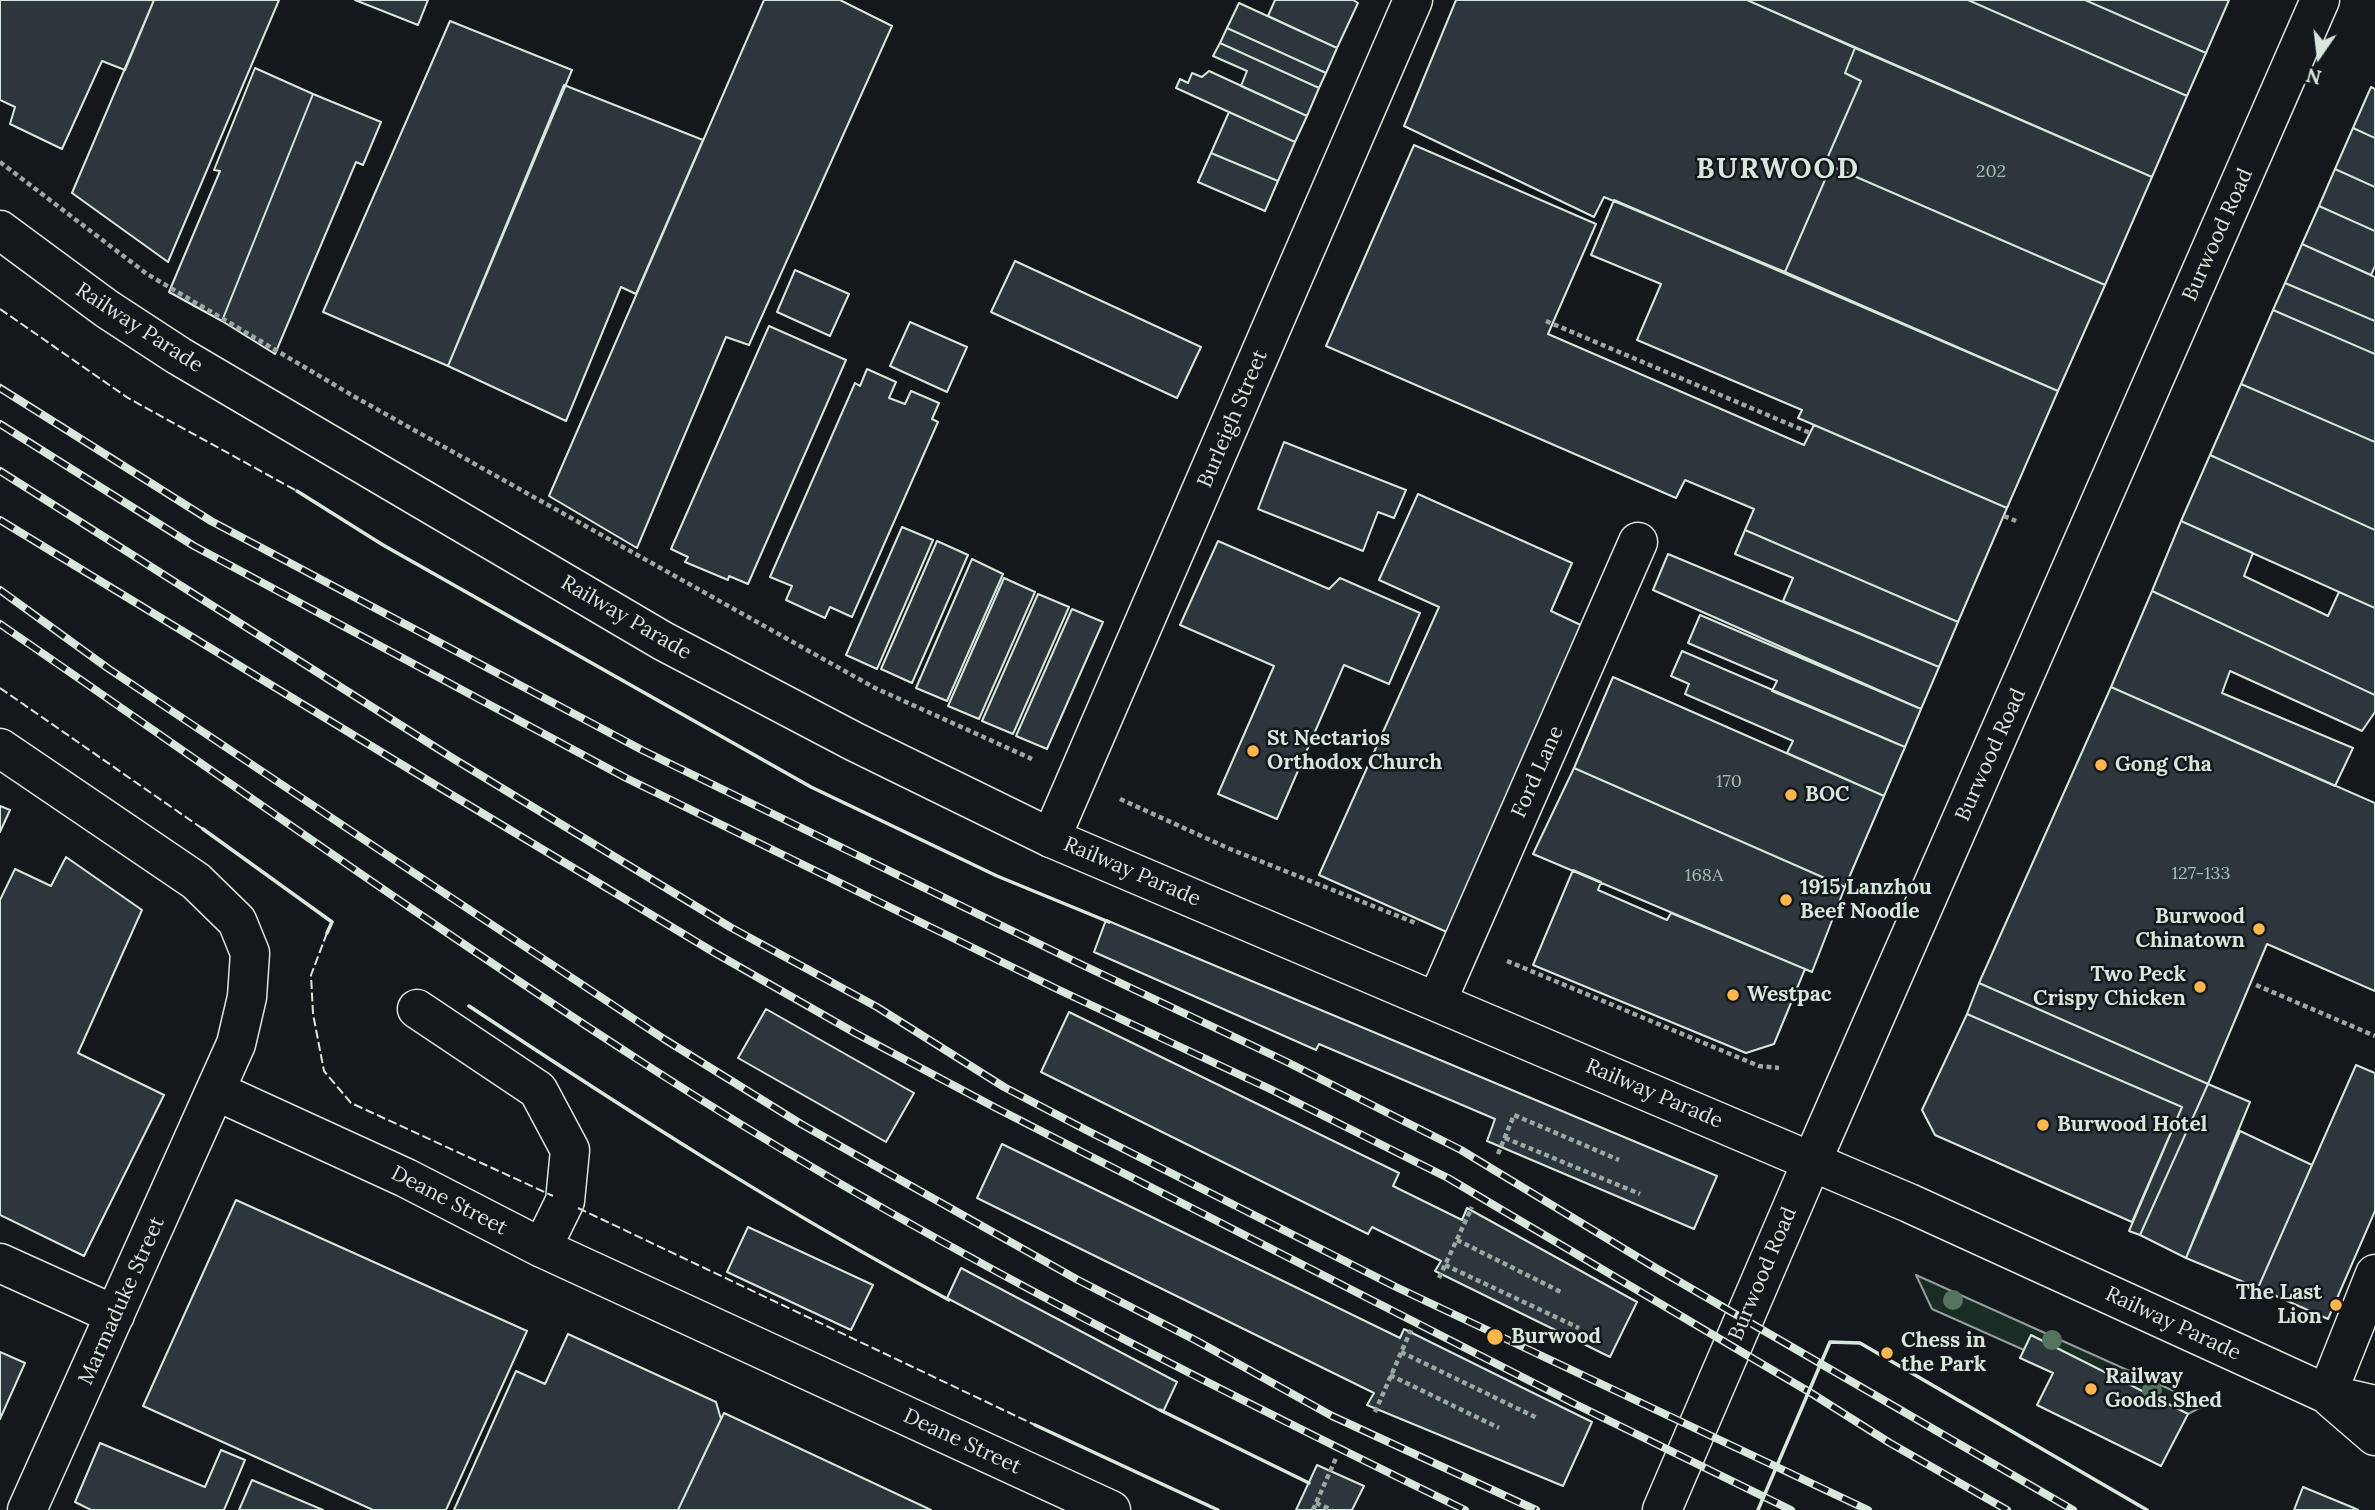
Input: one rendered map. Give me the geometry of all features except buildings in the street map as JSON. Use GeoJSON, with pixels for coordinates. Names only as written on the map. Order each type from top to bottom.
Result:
{"type":"FeatureCollection","features":[{"type":"Feature","properties":{"kind":"main road","name":"Burleigh Street"},"geometry":{"type":"LineString","coordinates":[[1051,838],[1413,0]]}},
{"type":"Feature","properties":{"kind":"main road","name":"Burwood Road"},"geometry":{"type":"LineString","coordinates":[[1662,1510],[2320,0]]}},
{"type":"Feature","properties":{"kind":"main road","name":"Railway Parade"},"geometry":{"type":"LineString","coordinates":[[0,230],[107,309],[179,356],[663,641],[855,742],[1051,838],[1812,1161],[2327,1394],[2375,1405]]}},
{"type":"Feature","properties":{"kind":"main road","name":"Ford Lane"},"geometry":{"type":"LineString","coordinates":[[1437,1001],[1637,542]]}},
{"type":"Feature","properties":{"kind":"main road"},"geometry":{"type":"LineString","coordinates":[[0,748],[196,881],[237,921],[250,953],[247,998],[236,1044],[216,1091]]}},
{"type":"Feature","properties":{"kind":"main road"},"geometry":{"type":"LineString","coordinates":[[417,1009],[538,1090],[570,1150],[565,1201],[542,1248]]}},
{"type":"Feature","properties":{"kind":"main road","name":"Deane Street"},"geometry":{"type":"LineString","coordinates":[[216,1091],[406,1178],[542,1248],[1056,1499],[1111,1510]]}},
{"type":"Feature","properties":{"kind":"main road","name":"Marmaduke Street"},"geometry":{"type":"LineString","coordinates":[[27,1510],[216,1091]]}},
{"type":"Feature","properties":{"kind":"main road"},"geometry":{"type":"LineString","coordinates":[[0,1263],[115,1315]]}},
{"type":"Feature","properties":{"kind":"main road"},"geometry":{"type":"LineString","coordinates":[[2327,1394],[2375,1275]]}},
{"type":"Feature","properties":{"kind":"main road","name":"Railway Parade"},"geometry":{"type":"LineString","coordinates":[[2327,1394],[2375,1436]]}},
{"type":"Feature","properties":{"kind":"path"},"geometry":{"type":"LineString","coordinates":[[0,162],[148,274],[355,397],[875,688],[1230,849],[1463,942],[1759,1066],[1779,1068]]}},
{"type":"Feature","properties":{"kind":"path"},"geometry":{"type":"LineString","coordinates":[[1546,321],[1810,433]]}},
{"type":"Feature","properties":{"kind":"path"},"geometry":{"type":"LineString","coordinates":[[2004,516],[2015,521]]}},
{"type":"Feature","properties":{"kind":"path"},"geometry":{"type":"LineString","coordinates":[[2256,985],[2375,1036]]}},
{"type":"Feature","properties":{"kind":"path"},"geometry":{"type":"LineString","coordinates":[[1498,1154],[1514,1115],[1619,1160]]}},
{"type":"Feature","properties":{"kind":"path"},"geometry":{"type":"LineString","coordinates":[[1505,1138],[1640,1194]]}},
{"type":"Feature","properties":{"kind":"path"},"geometry":{"type":"LineString","coordinates":[[1439,1278],[1472,1207]]}},
{"type":"Feature","properties":{"kind":"path"},"geometry":{"type":"LineString","coordinates":[[1457,1240],[1561,1292]]}},
{"type":"Feature","properties":{"kind":"path"},"geometry":{"type":"LineString","coordinates":[[1445,1265],[1579,1328]]}},
{"type":"Feature","properties":{"kind":"path"},"geometry":{"type":"LineString","coordinates":[[1375,1412],[1411,1330]]}},
{"type":"Feature","properties":{"kind":"path"},"geometry":{"type":"LineString","coordinates":[[1401,1352],[1537,1418]]}},
{"type":"Feature","properties":{"kind":"path"},"geometry":{"type":"LineString","coordinates":[[1390,1376],[1499,1428]]}},
{"type":"Feature","properties":{"kind":"path"},"geometry":{"type":"LineString","coordinates":[[1313,1510],[1336,1458]]}},
{"type":"Feature","properties":{"kind":"path"},"geometry":{"type":"LineString","coordinates":[[1316,1503],[1332,1510]]}},
{"type":"Feature","properties":{"kind":"green space"},"geometry":{"type":"Polygon","coordinates":[[[1916,1275],[2205,1405],[2188,1414],[2062,1352],[2024,1350],[1932,1309],[1916,1275]]]}},
{"type":"Feature","properties":{"kind":"railway"},"geometry":{"type":"LineString","coordinates":[[0,388],[211,521],[642,750],[1287,1062],[1461,1150],[1654,1267],[2073,1510]]}},
{"type":"Feature","properties":{"kind":"railway"},"geometry":{"type":"LineString","coordinates":[[0,424],[194,546],[626,778],[1059,990],[1270,1089],[1448,1178],[1811,1393],[1890,1443],[2007,1510]]}},
{"type":"Feature","properties":{"kind":"railway"},"geometry":{"type":"LineString","coordinates":[[0,471],[454,759],[730,927],[877,1007],[1004,1087],[1396,1287],[1868,1510]]}},
{"type":"Feature","properties":{"kind":"railway"},"geometry":{"type":"LineString","coordinates":[[0,520],[715,953],[855,1033],[1573,1403],[1791,1510]]}},
{"type":"Feature","properties":{"kind":"railway"},"geometry":{"type":"LineString","coordinates":[[0,590],[109,669],[393,859],[664,1039],[801,1124],[1078,1280],[1197,1341],[1332,1416],[1536,1510]]}},
{"type":"Feature","properties":{"kind":"railway"},"geometry":{"type":"LineString","coordinates":[[0,624],[484,958],[746,1128],[1049,1300],[1256,1407],[1465,1510]]}},
{"type":"Feature","properties":{"kind":"fence"},"geometry":{"type":"LineString","coordinates":[[0,309],[128,398],[297,491]]}},
{"type":"Feature","properties":{"kind":"fence"},"geometry":{"type":"LineString","coordinates":[[0,688],[203,829]]}},
{"type":"Feature","properties":{"kind":"fence"},"geometry":{"type":"LineString","coordinates":[[327,933],[311,975],[313,1014],[324,1071],[351,1103],[553,1196]]}},
{"type":"Feature","properties":{"kind":"fence"},"geometry":{"type":"LineString","coordinates":[[578,1208],[1035,1425]]}},
{"type":"Feature","properties":{"kind":"wall"},"geometry":{"type":"LineString","coordinates":[[297,491],[383,545],[811,787],[997,876],[1109,922]]}},
{"type":"Feature","properties":{"kind":"wall"},"geometry":{"type":"LineString","coordinates":[[203,829],[332,922],[327,933]]}},
{"type":"Feature","properties":{"kind":"wall"},"geometry":{"type":"LineString","coordinates":[[469,1006],[706,1159],[949,1300]]}},
{"type":"Feature","properties":{"kind":"wall"},"geometry":{"type":"LineString","coordinates":[[1758,1510],[1830,1342],[1860,1343],[2147,1510]]}},
{"type":"Feature","properties":{"kind":"wall"},"geometry":{"type":"LineString","coordinates":[[1160,1410],[1309,1483]]}},
{"type":"Feature","properties":{"kind":"wall"},"geometry":{"type":"LineString","coordinates":[[1035,1425],[1218,1510]]}},
{"type":"Feature","properties":{"kind":"place","name":"St Nectarios Orthodox Church"},"geometry":{"type":"Point","coordinates":[1253,751]}},
{"type":"Feature","properties":{"kind":"place","name":"Gong Cha"},"geometry":{"type":"Point","coordinates":[2101,765]}},
{"type":"Feature","properties":{"kind":"place","name":"BOC"},"geometry":{"type":"Point","coordinates":[1791,795]}},
{"type":"Feature","properties":{"kind":"place","name":"1915 Lanzhou Beef Noodle"},"geometry":{"type":"Point","coordinates":[1786,900]}},
{"type":"Feature","properties":{"kind":"place","name":"Burwood Chinatown"},"geometry":{"type":"Point","coordinates":[2259,929]}},
{"type":"Feature","properties":{"kind":"place","name":"Two Peck Crispy Chicken"},"geometry":{"type":"Point","coordinates":[2200,987]}},
{"type":"Feature","properties":{"kind":"place","name":"Westpac"},"geometry":{"type":"Point","coordinates":[1733,995]}},
{"type":"Feature","properties":{"kind":"place","name":"Burwood Hotel"},"geometry":{"type":"Point","coordinates":[2043,1125]}},
{"type":"Feature","properties":{"kind":"place","name":"The Last Lion"},"geometry":{"type":"Point","coordinates":[2336,1305]}},
{"type":"Feature","properties":{"kind":"place","name":"Burwood"},"geometry":{"type":"Point","coordinates":[1495,1337]}},
{"type":"Feature","properties":{"kind":"place","name":"Chess in the Park"},"geometry":{"type":"Point","coordinates":[1887,1353]}},
{"type":"Feature","properties":{"kind":"place","name":"Railway Goods Shed"},"geometry":{"type":"Point","coordinates":[2091,1389]}},
{"type":"Feature","properties":{"kind":"district","name":"BURWOOD"},"geometry":{"type":"Point","coordinates":[1778,170]}}]}
